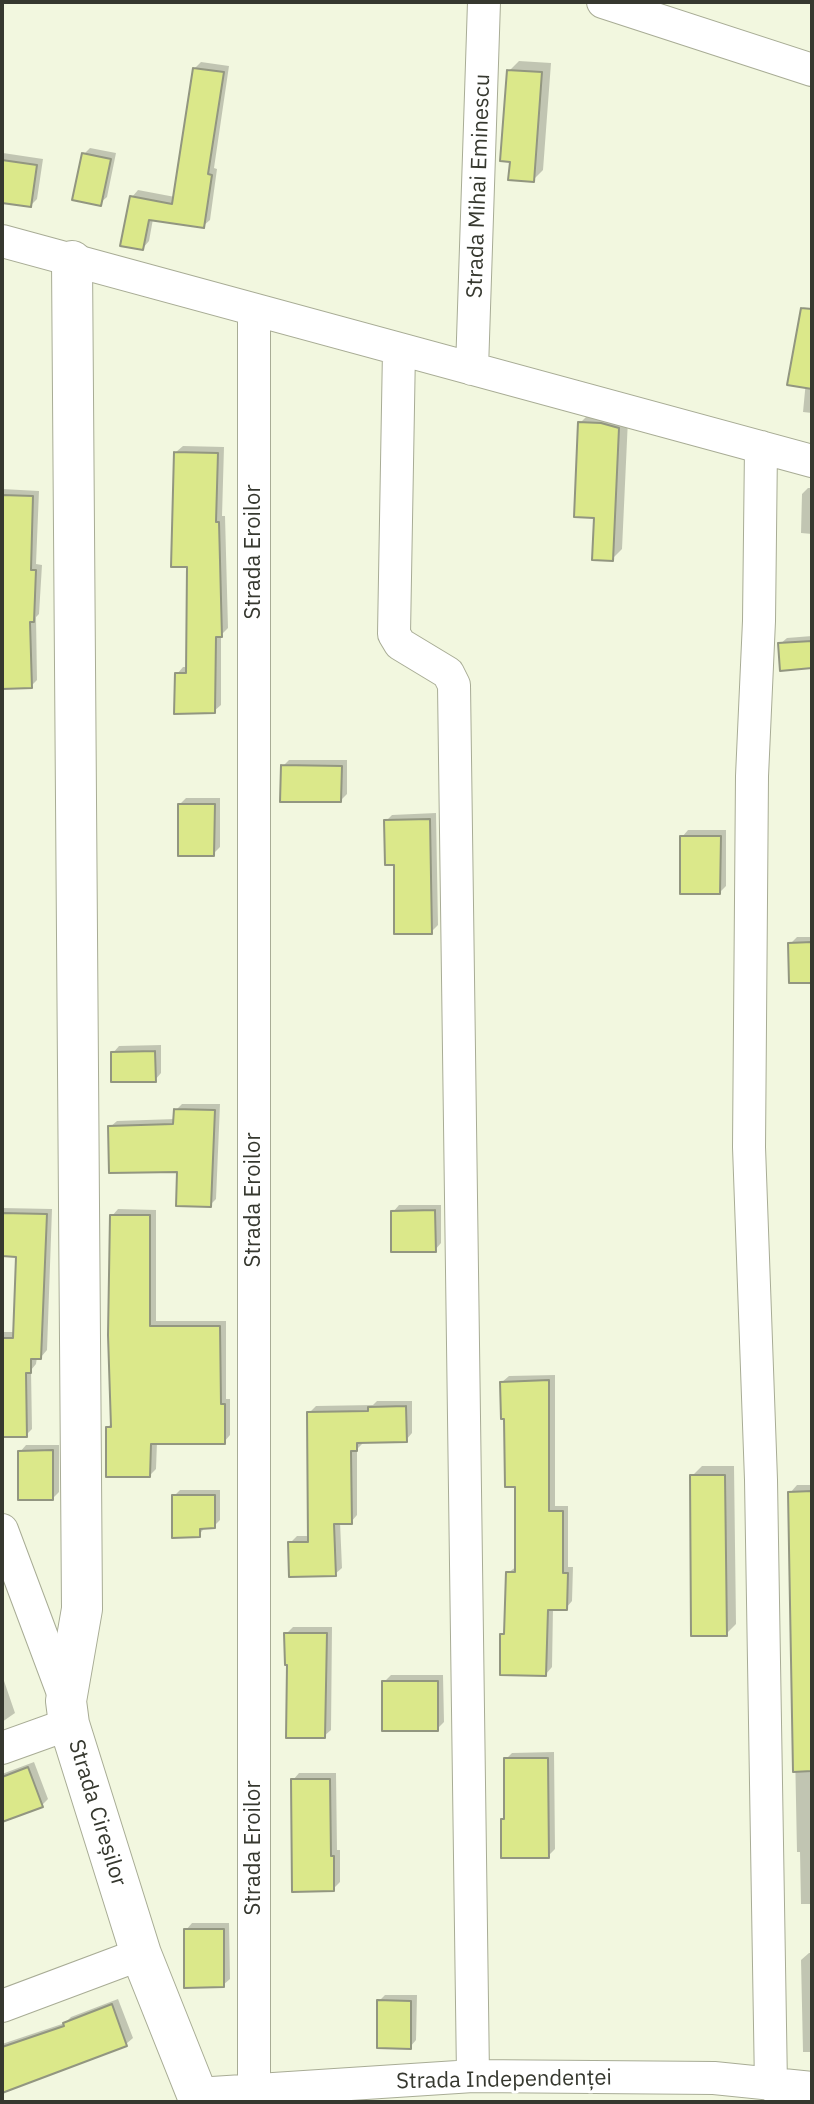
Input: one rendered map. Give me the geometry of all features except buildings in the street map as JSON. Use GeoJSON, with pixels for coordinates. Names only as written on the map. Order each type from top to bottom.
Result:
{"type":"FeatureCollection","features":[{"type":"Feature","properties":{"kind":"street","name":"Strada Mihai Eminescu"},"geometry":{"type":"LineString","coordinates":[[472,369],[484,2]]}},
{"type":"Feature","properties":{"kind":"street"},"geometry":{"type":"LineString","coordinates":[[603,2],[812,70]]}},
{"type":"Feature","properties":{"kind":"street"},"geometry":{"type":"LineString","coordinates":[[2,241],[812,461]]}},
{"type":"Feature","properties":{"kind":"street"},"geometry":{"type":"LineString","coordinates":[[2,1748],[68,1712],[82,1609],[72,261]]}},
{"type":"Feature","properties":{"kind":"street","name":"Strada Eroilor"},"geometry":{"type":"LineString","coordinates":[[254,311],[254,2090]]}},
{"type":"Feature","properties":{"kind":"street"},"geometry":{"type":"LineString","coordinates":[[399,350],[394,634],[400,644],[448,673],[454,685],[473,2076]]}},
{"type":"Feature","properties":{"kind":"street"},"geometry":{"type":"LineString","coordinates":[[761,447],[759,621],[752,776],[749,1147],[761,1496],[771,2085]]}},
{"type":"Feature","properties":{"kind":"street","name":"Strada Cireșilor"},"geometry":{"type":"LineString","coordinates":[[2,1530],[68,1712],[141,1954],[198,2098]]}},
{"type":"Feature","properties":{"kind":"street"},"geometry":{"type":"LineString","coordinates":[[2,2006],[141,1954]]}},
{"type":"Feature","properties":{"kind":"street","name":"Strada Independenței"},"geometry":{"type":"LineString","coordinates":[[198,2098],[254,2090],[473,2076],[531,2090],[716,2090],[771,2085],[812,2088]]}}]}
